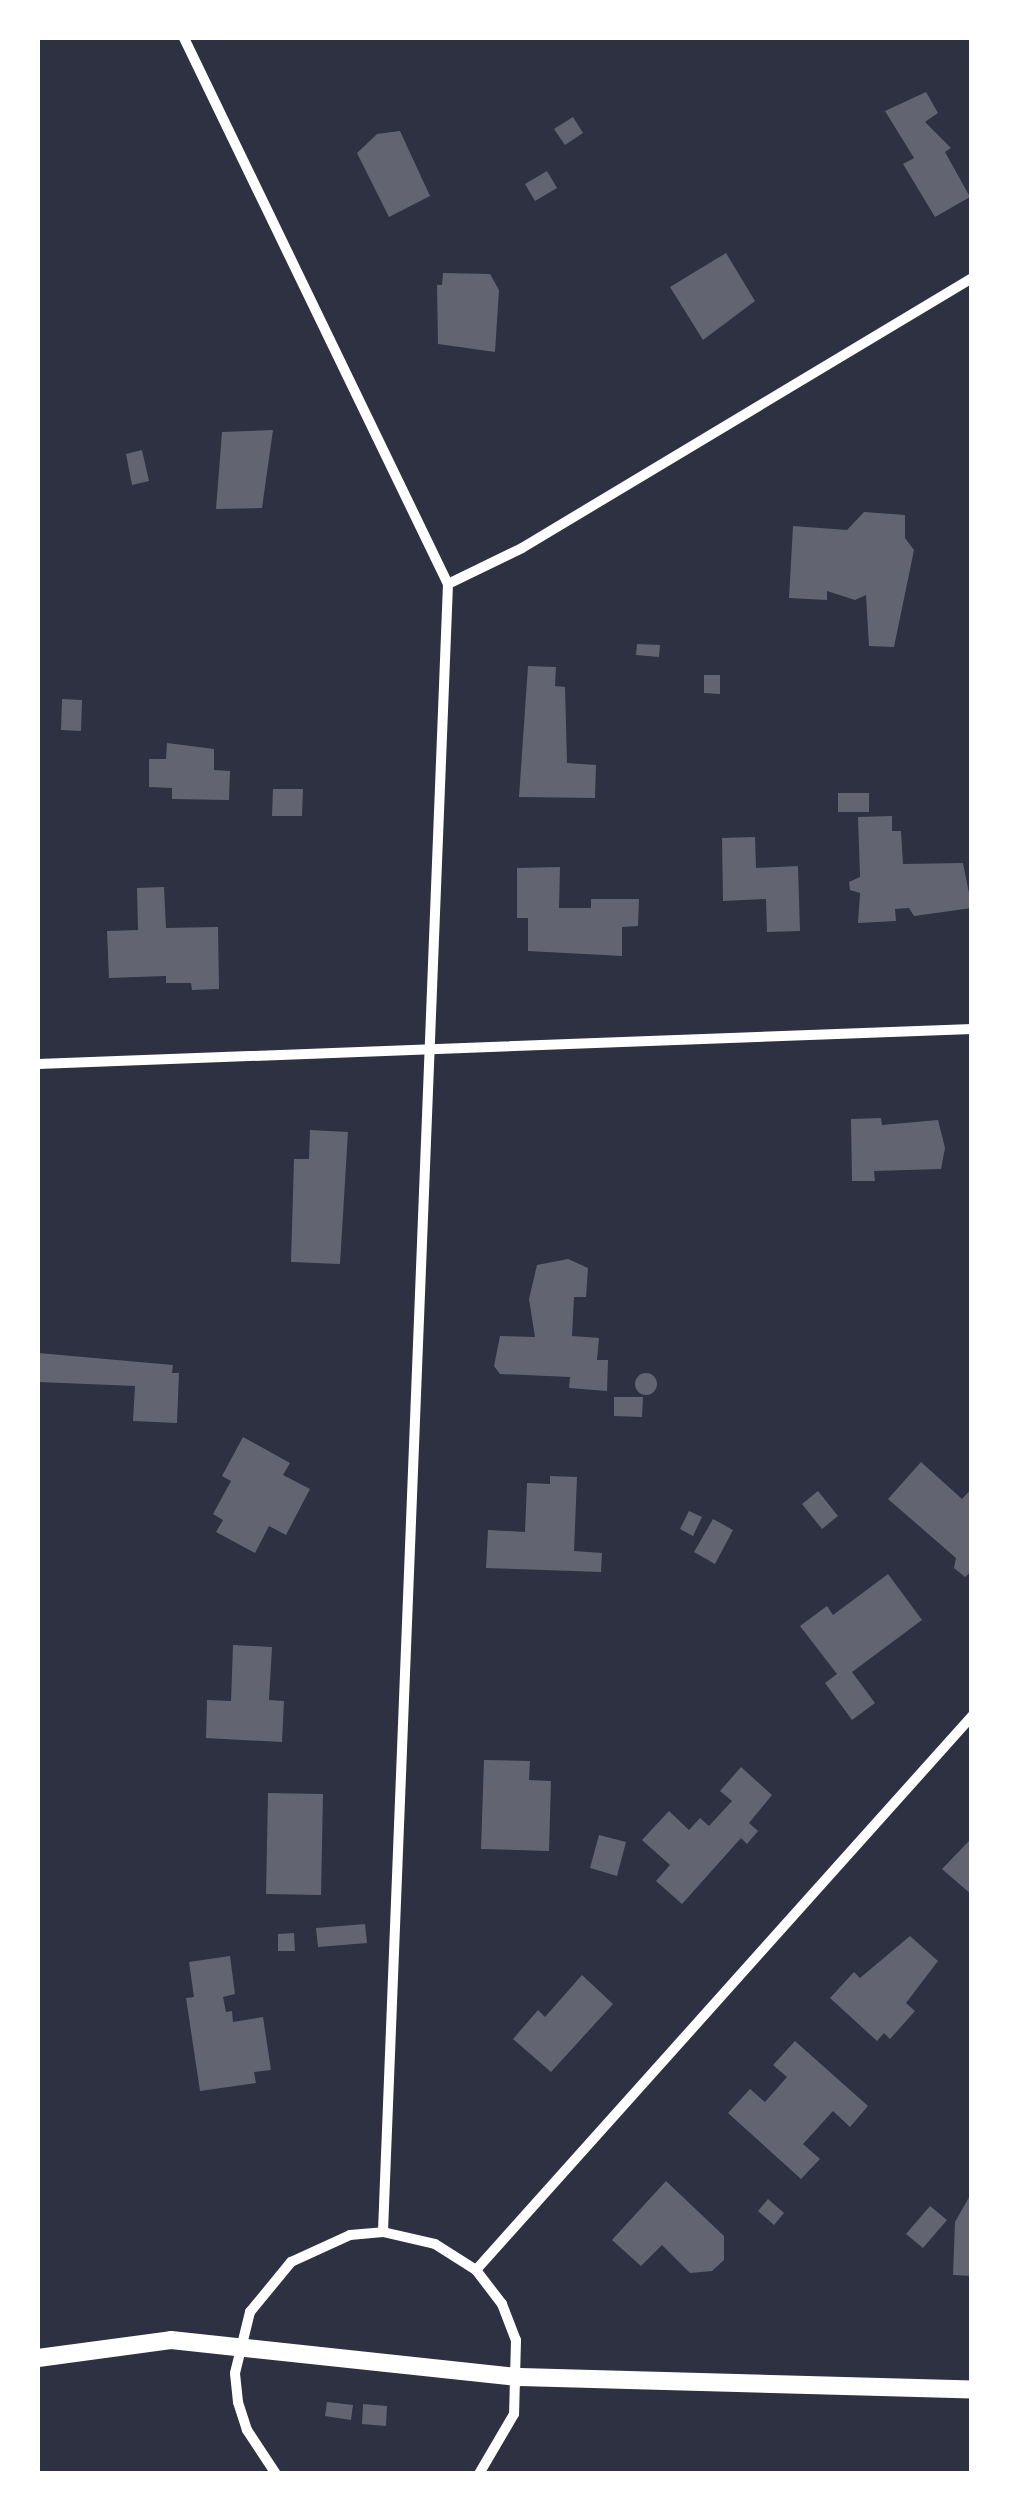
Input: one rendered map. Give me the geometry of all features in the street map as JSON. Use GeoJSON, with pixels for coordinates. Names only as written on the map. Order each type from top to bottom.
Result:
{"type":"FeatureCollection","features":[{"type":"Feature","properties":{"kind":"street"},"geometry":{"type":"LineString","coordinates":[[184,38],[448,584],[383,2232]]}},
{"type":"Feature","properties":{"kind":"street"},"geometry":{"type":"LineString","coordinates":[[448,584],[522,548],[972,278]]}},
{"type":"Feature","properties":{"kind":"street"},"geometry":{"type":"LineString","coordinates":[[38,1064],[972,1029]]}},
{"type":"Feature","properties":{"kind":"street"},"geometry":{"type":"LineString","coordinates":[[476,2270],[972,1716]]}},
{"type":"Feature","properties":{"kind":"street"},"geometry":{"type":"LineString","coordinates":[[276,2474],[247,2430],[238,2402],[239,2346],[250,2312],[291,2262],[350,2235],[383,2232],[434,2244],[476,2270],[502,2304],[516,2340],[520,2378],[514,2414],[479,2474]]}},
{"type":"Feature","properties":{"kind":"street"},"geometry":{"type":"LineString","coordinates":[[38,2358],[171,2340],[520,2378],[972,2390]]}},
{"type":"Feature","properties":{"kind":"building"},"geometry":{"type":"Polygon","coordinates":[[[926,92],[938,113],[925,122],[951,148],[945,152],[970,197],[935,217],[903,164],[914,158],[885,111],[926,92]]]}},
{"type":"Feature","properties":{"kind":"building"},"geometry":{"type":"Polygon","coordinates":[[[573,117],[583,133],[565,145],[554,129],[573,117]]]}},
{"type":"Feature","properties":{"kind":"building"},"geometry":{"type":"Polygon","coordinates":[[[400,131],[430,196],[389,217],[357,153],[377,134],[400,131]]]}},
{"type":"Feature","properties":{"kind":"building"},"geometry":{"type":"Polygon","coordinates":[[[547,171],[557,188],[535,201],[525,184],[547,171]]]}},
{"type":"Feature","properties":{"kind":"building"},"geometry":{"type":"Polygon","coordinates":[[[726,253],[755,301],[703,340],[670,287],[726,253]]]}},
{"type":"Feature","properties":{"kind":"building"},"geometry":{"type":"Polygon","coordinates":[[[443,273],[490,274],[499,290],[495,352],[438,344],[437,285],[442,285],[443,273]]]}},
{"type":"Feature","properties":{"kind":"building"},"geometry":{"type":"Polygon","coordinates":[[[273,430],[262,508],[216,509],[222,432],[273,430]]]}},
{"type":"Feature","properties":{"kind":"building"},"geometry":{"type":"Polygon","coordinates":[[[142,450],[149,481],[132,485],[126,454],[142,450]]]}},
{"type":"Feature","properties":{"kind":"building"},"geometry":{"type":"Polygon","coordinates":[[[864,512],[905,515],[905,538],[914,550],[894,647],[869,646],[866,595],[855,600],[827,591],[827,600],[789,598],[793,526],[847,530],[864,512]]]}},
{"type":"Feature","properties":{"kind":"building"},"geometry":{"type":"Polygon","coordinates":[[[637,644],[660,645],[659,657],[636,655],[637,644]]]}},
{"type":"Feature","properties":{"kind":"building"},"geometry":{"type":"Polygon","coordinates":[[[528,666],[556,667],[555,686],[565,687],[567,763],[596,765],[595,798],[519,797],[528,666]]]}},
{"type":"Feature","properties":{"kind":"building"},"geometry":{"type":"Polygon","coordinates":[[[704,675],[720,675],[720,694],[704,693],[704,675]]]}},
{"type":"Feature","properties":{"kind":"building"},"geometry":{"type":"Polygon","coordinates":[[[62,699],[82,700],[81,731],[61,730],[62,699]]]}},
{"type":"Feature","properties":{"kind":"building"},"geometry":{"type":"Polygon","coordinates":[[[167,743],[214,749],[214,770],[230,771],[229,800],[172,799],[172,788],[149,787],[149,759],[166,759],[167,743]]]}},
{"type":"Feature","properties":{"kind":"building"},"geometry":{"type":"Polygon","coordinates":[[[273,789],[303,789],[302,816],[272,816],[273,789]]]}},
{"type":"Feature","properties":{"kind":"building"},"geometry":{"type":"Polygon","coordinates":[[[838,793],[869,793],[869,812],[838,812],[838,793]]]}},
{"type":"Feature","properties":{"kind":"building"},"geometry":{"type":"Polygon","coordinates":[[[892,816],[892,831],[901,831],[903,864],[963,863],[972,908],[914,916],[909,908],[895,909],[896,921],[858,923],[860,893],[850,890],[849,882],[860,877],[858,817],[892,816]]]}},
{"type":"Feature","properties":{"kind":"building"},"geometry":{"type":"Polygon","coordinates":[[[755,837],[756,868],[798,866],[800,931],[767,932],[766,899],[723,901],[722,838],[755,837]]]}},
{"type":"Feature","properties":{"kind":"building"},"geometry":{"type":"Polygon","coordinates":[[[560,867],[559,908],[591,908],[591,899],[639,899],[638,926],[622,927],[622,956],[528,951],[528,918],[517,918],[517,868],[560,867]]]}},
{"type":"Feature","properties":{"kind":"building"},"geometry":{"type":"Polygon","coordinates":[[[164,887],[166,928],[218,927],[219,989],[192,990],[191,983],[166,983],[166,976],[109,978],[107,931],[138,930],[137,888],[164,887]]]}},
{"type":"Feature","properties":{"kind":"building"},"geometry":{"type":"Polygon","coordinates":[[[881,1118],[882,1125],[938,1120],[945,1148],[941,1169],[874,1171],[875,1181],[852,1181],[851,1119],[881,1118]]]}},
{"type":"Feature","properties":{"kind":"building"},"geometry":{"type":"Polygon","coordinates":[[[310,1130],[348,1132],[340,1264],[291,1262],[294,1159],[309,1159],[310,1130]]]}},
{"type":"Feature","properties":{"kind":"building"},"geometry":{"type":"Polygon","coordinates":[[[568,1259],[588,1268],[586,1297],[574,1297],[572,1336],[599,1338],[597,1360],[608,1360],[607,1391],[569,1388],[570,1377],[500,1374],[494,1366],[500,1336],[535,1337],[529,1299],[537,1265],[568,1259]]]}},
{"type":"Feature","properties":{"kind":"building"},"geometry":{"type":"Polygon","coordinates":[[[38,1353],[173,1365],[172,1373],[179,1373],[177,1423],[133,1421],[135,1386],[38,1382],[38,1353]]]}},
{"type":"Feature","properties":{"kind":"building"},"geometry":{"type":"Polygon","coordinates":[[[646,1373],[654,1376],[654,1392],[646,1395],[638,1392],[635,1384],[638,1376],[646,1373]]]}},
{"type":"Feature","properties":{"kind":"building"},"geometry":{"type":"Polygon","coordinates":[[[614,1397],[643,1397],[642,1417],[614,1416],[614,1397]]]}},
{"type":"Feature","properties":{"kind":"building"},"geometry":{"type":"Polygon","coordinates":[[[243,1437],[290,1463],[283,1475],[310,1489],[286,1535],[269,1526],[255,1553],[216,1532],[223,1520],[213,1514],[231,1481],[222,1476],[243,1437]]]}},
{"type":"Feature","properties":{"kind":"building"},"geometry":{"type":"Polygon","coordinates":[[[921,1462],[962,1499],[972,1488],[972,1571],[965,1577],[954,1568],[956,1558],[888,1499],[921,1462]]]}},
{"type":"Feature","properties":{"kind":"building"},"geometry":{"type":"Polygon","coordinates":[[[550,1476],[577,1477],[574,1551],[602,1553],[601,1572],[486,1568],[488,1530],[525,1532],[527,1483],[550,1484],[550,1476]]]}},
{"type":"Feature","properties":{"kind":"building"},"geometry":{"type":"Polygon","coordinates":[[[818,1491],[838,1516],[822,1529],[802,1504],[818,1491]]]}},
{"type":"Feature","properties":{"kind":"building"},"geometry":{"type":"Polygon","coordinates":[[[689,1511],[702,1517],[693,1536],[680,1529],[689,1511]]]}},
{"type":"Feature","properties":{"kind":"building"},"geometry":{"type":"Polygon","coordinates":[[[713,1519],[733,1530],[715,1564],[694,1552],[713,1519]]]}},
{"type":"Feature","properties":{"kind":"building"},"geometry":{"type":"Polygon","coordinates":[[[888,1574],[922,1620],[852,1672],[875,1703],[852,1720],[825,1683],[837,1674],[800,1626],[827,1606],[833,1615],[888,1574]]]}},
{"type":"Feature","properties":{"kind":"building"},"geometry":{"type":"Polygon","coordinates":[[[233,1645],[272,1647],[269,1700],[284,1701],[282,1742],[206,1738],[207,1700],[231,1701],[233,1645]]]}},
{"type":"Feature","properties":{"kind":"building"},"geometry":{"type":"Polygon","coordinates":[[[484,1760],[530,1761],[529,1780],[551,1781],[549,1851],[481,1849],[484,1760]]]}},
{"type":"Feature","properties":{"kind":"building"},"geometry":{"type":"Polygon","coordinates":[[[741,1767],[772,1795],[749,1823],[758,1831],[747,1844],[741,1838],[682,1904],[656,1881],[670,1865],[642,1840],[669,1811],[689,1830],[700,1818],[709,1826],[732,1801],[720,1791],[741,1767]]]}},
{"type":"Feature","properties":{"kind":"building"},"geometry":{"type":"Polygon","coordinates":[[[268,1793],[323,1794],[321,1895],[266,1894],[268,1793]]]}},
{"type":"Feature","properties":{"kind":"building"},"geometry":{"type":"Polygon","coordinates":[[[599,1835],[626,1842],[617,1876],[590,1868],[599,1835]]]}},
{"type":"Feature","properties":{"kind":"building"},"geometry":{"type":"Polygon","coordinates":[[[969,1841],[972,1844],[972,1895],[942,1869],[969,1841]]]}},
{"type":"Feature","properties":{"kind":"building"},"geometry":{"type":"Polygon","coordinates":[[[365,1924],[367,1943],[318,1947],[316,1928],[365,1924]]]}},
{"type":"Feature","properties":{"kind":"building"},"geometry":{"type":"Polygon","coordinates":[[[294,1933],[295,1951],[278,1951],[278,1934],[294,1933]]]}},
{"type":"Feature","properties":{"kind":"building"},"geometry":{"type":"Polygon","coordinates":[[[910,1936],[938,1961],[906,2003],[915,2011],[890,2039],[884,2033],[877,2041],[830,1998],[854,1972],[860,1978],[910,1936]]]}},
{"type":"Feature","properties":{"kind":"building"},"geometry":{"type":"Polygon","coordinates":[[[230,1956],[235,1994],[223,1997],[226,2012],[232,2011],[233,2022],[263,2017],[271,2070],[254,2072],[256,2083],[200,2091],[186,1998],[194,1997],[189,1962],[230,1956]]]}},
{"type":"Feature","properties":{"kind":"building"},"geometry":{"type":"Polygon","coordinates":[[[582,1975],[613,2004],[551,2072],[513,2039],[538,2010],[545,2017],[582,1975]]]}},
{"type":"Feature","properties":{"kind":"building"},"geometry":{"type":"Polygon","coordinates":[[[795,2041],[868,2106],[850,2127],[833,2111],[803,2144],[820,2159],[801,2179],[728,2113],[750,2089],[765,2102],[787,2077],[773,2065],[795,2041]]]}},
{"type":"Feature","properties":{"kind":"building"},"geometry":{"type":"Polygon","coordinates":[[[666,2181],[724,2236],[724,2260],[712,2271],[690,2273],[662,2245],[641,2266],[612,2240],[666,2181]]]}},
{"type":"Feature","properties":{"kind":"building"},"geometry":{"type":"Polygon","coordinates":[[[972,2192],[972,2276],[953,2275],[955,2222],[972,2192]]]}},
{"type":"Feature","properties":{"kind":"building"},"geometry":{"type":"Polygon","coordinates":[[[768,2199],[784,2213],[774,2225],[758,2211],[768,2199]]]}},
{"type":"Feature","properties":{"kind":"building"},"geometry":{"type":"Polygon","coordinates":[[[930,2206],[947,2220],[923,2248],[906,2234],[930,2206]]]}},
{"type":"Feature","properties":{"kind":"building"},"geometry":{"type":"Polygon","coordinates":[[[327,2402],[353,2405],[351,2420],[325,2416],[327,2402]]]}},
{"type":"Feature","properties":{"kind":"building"},"geometry":{"type":"Polygon","coordinates":[[[363,2404],[387,2406],[386,2426],[362,2424],[363,2404]]]}}]}
